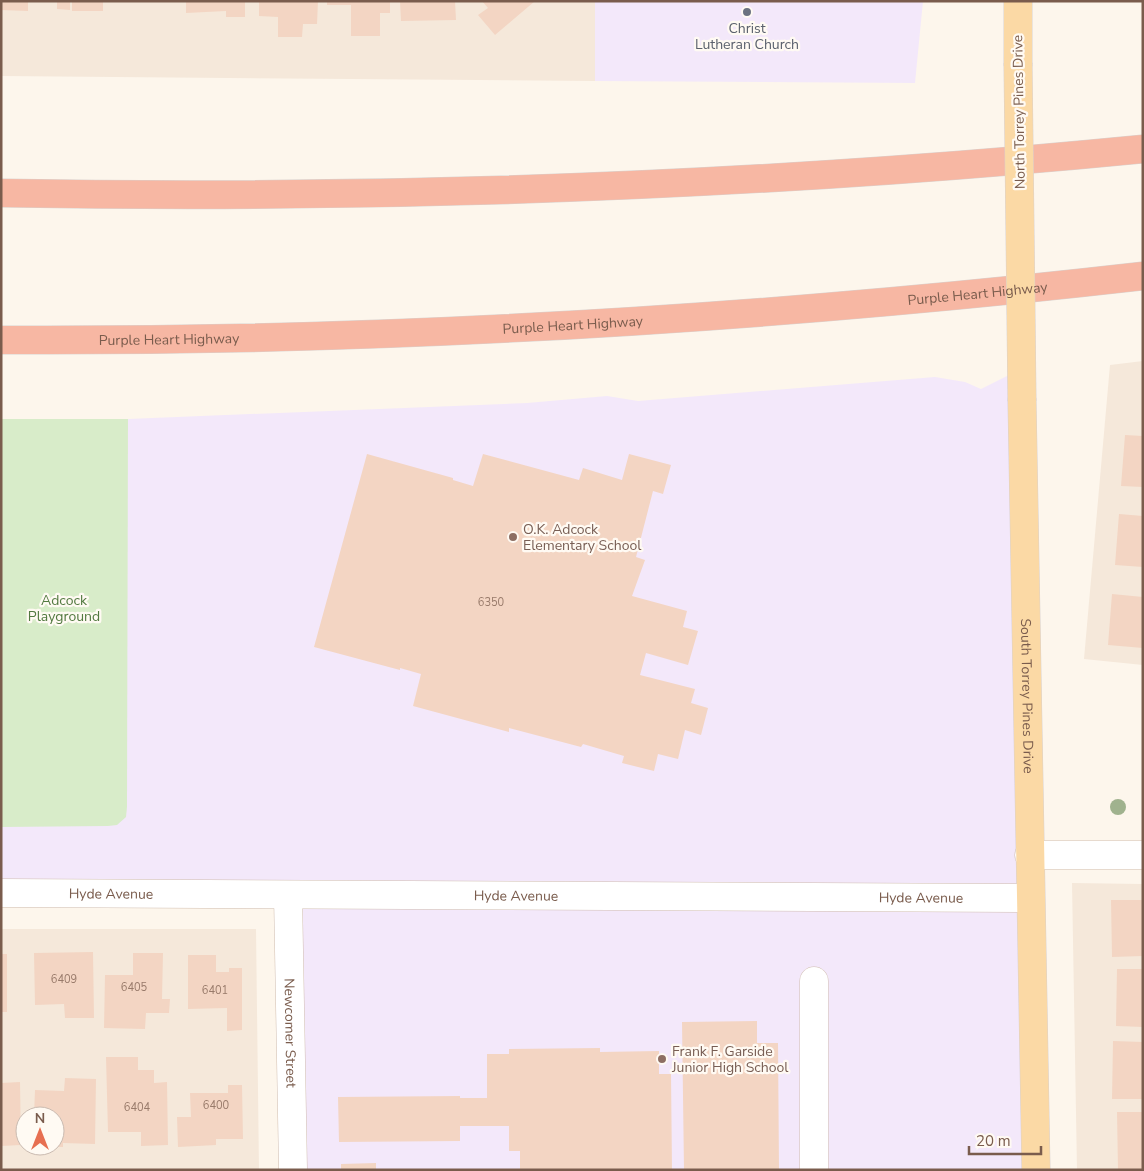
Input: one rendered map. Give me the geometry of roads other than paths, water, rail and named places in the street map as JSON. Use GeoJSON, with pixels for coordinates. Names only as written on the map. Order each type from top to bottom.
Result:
{"type":"FeatureCollection","features":[{"type":"Feature","properties":{"kind":"highway"},"geometry":{"type":"LineString","coordinates":[[1,193],[314,195],[484,192],[837,174],[1143,149]]}},
{"type":"Feature","properties":{"kind":"highway","name":"Purple Heart Highway"},"geometry":{"type":"LineString","coordinates":[[1,340],[324,336],[672,320],[867,305],[1143,276]]}},
{"type":"Feature","properties":{"kind":"main road","name":"North Torrey Pines Drive"},"geometry":{"type":"LineString","coordinates":[[1018,1],[1020,222]]}},
{"type":"Feature","properties":{"kind":"main road","name":"South Torrey Pines Drive"},"geometry":{"type":"LineString","coordinates":[[1020,222],[1030,805],[1029,855],[1036,1170]]}},
{"type":"Feature","properties":{"kind":"street"},"geometry":{"type":"LineString","coordinates":[[1029,855],[1143,855]]}},
{"type":"Feature","properties":{"kind":"street","name":"Hyde Avenue"},"geometry":{"type":"LineString","coordinates":[[1,893],[1030,898]]}},
{"type":"Feature","properties":{"kind":"street","name":"Newcomer Street"},"geometry":{"type":"LineString","coordinates":[[288,894],[293,1170]]}},
{"type":"Feature","properties":{"kind":"street"},"geometry":{"type":"LineString","coordinates":[[814,981],[814,1170]]}},
{"type":"Feature","properties":{"kind":"place","name":"Christ Lutheran Church"},"geometry":{"type":"Point","coordinates":[747,12]}},
{"type":"Feature","properties":{"kind":"place","name":"O.K. Adcock Elementary School"},"geometry":{"type":"Point","coordinates":[513,537]}},
{"type":"Feature","properties":{"kind":"place","name":"Frank F. Garside Junior High School"},"geometry":{"type":"Point","coordinates":[662,1059]}},
{"type":"Feature","properties":{"kind":"park label","name":"Adcock Playground"},"geometry":{"type":"Point","coordinates":[64,608]}}]}
